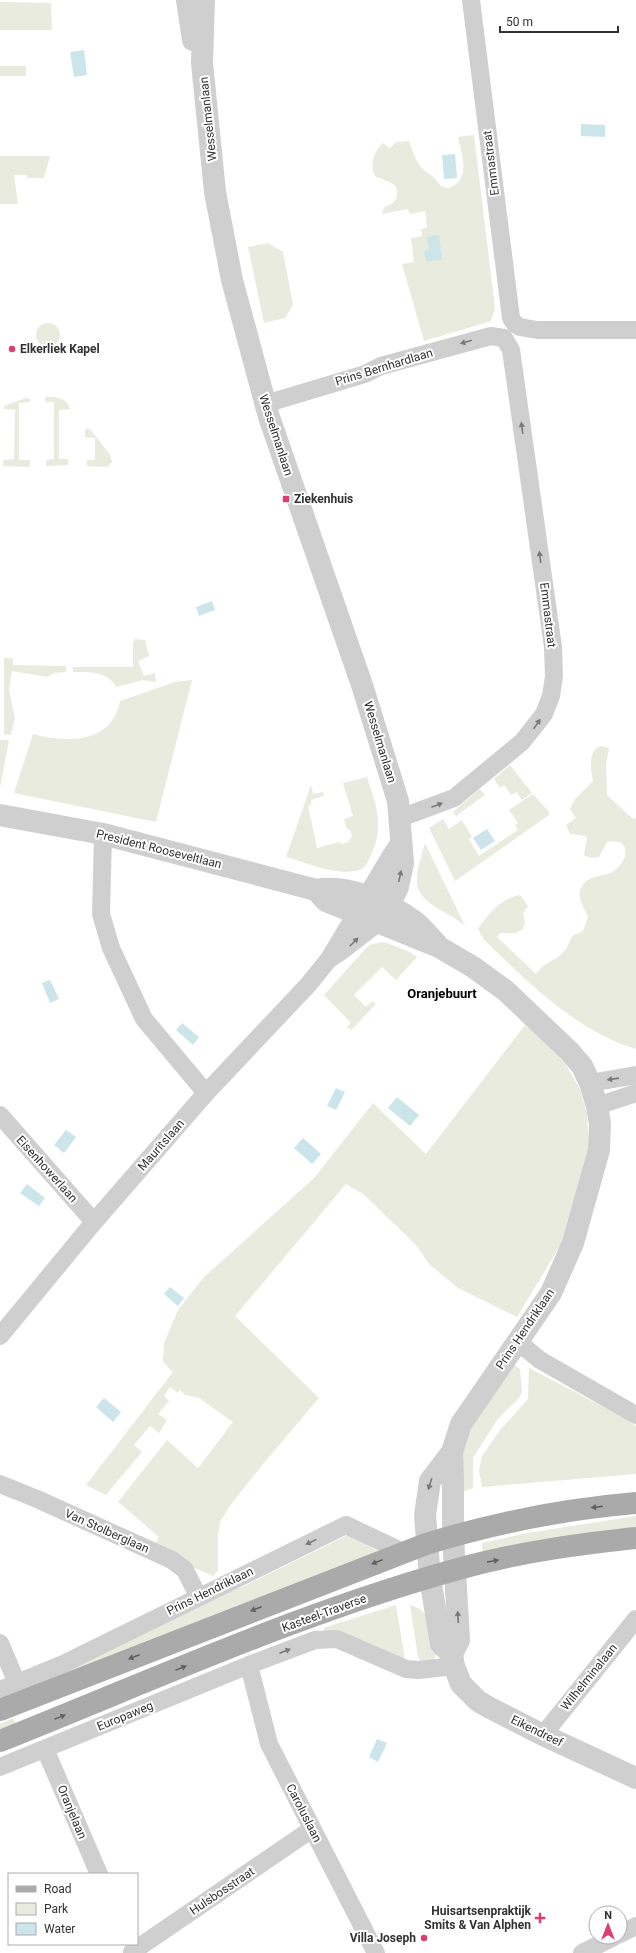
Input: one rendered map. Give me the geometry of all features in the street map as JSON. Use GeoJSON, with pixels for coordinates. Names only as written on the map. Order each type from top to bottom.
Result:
{"type":"FeatureCollection","features":[{"type":"Feature","properties":{"kind":"main road"},"geometry":{"type":"LineString","coordinates":[[0,1710],[37,1694],[426,1544],[474,1530],[594,1507],[636,1503]]}},
{"type":"Feature","properties":{"kind":"main road","name":"Kasteel-Traverse"},"geometry":{"type":"LineString","coordinates":[[0,1741],[238,1645],[355,1601],[474,1565],[570,1545],[636,1538]]}},
{"type":"Feature","properties":{"kind":"street","name":"Wesselmanlaan"},"geometry":{"type":"LineString","coordinates":[[187,0],[191,36],[202,63]]}},
{"type":"Feature","properties":{"kind":"street","name":"Wesselmanlaan"},"geometry":{"type":"LineString","coordinates":[[204,0],[202,63],[215,192],[232,280],[265,404],[362,685],[398,801],[403,863],[398,887],[383,914]]}},
{"type":"Feature","properties":{"kind":"street","name":"Emmastraat"},"geometry":{"type":"LineString","coordinates":[[400,818],[454,798],[522,742],[544,714],[551,696],[554,676],[553,647],[511,350],[509,331],[511,318],[471,0]]}},
{"type":"Feature","properties":{"kind":"street","name":"Prins Bernhardlaan"},"geometry":{"type":"LineString","coordinates":[[265,404],[365,374],[381,366],[520,327],[537,330],[636,330]]}},
{"type":"Feature","properties":{"kind":"street","name":"President Rooseveltlaan"},"geometry":{"type":"LineString","coordinates":[[0,815],[103,834],[316,890],[328,888],[370,896],[383,914],[473,967],[506,992],[570,1050],[582,1066],[590,1083]]}},
{"type":"Feature","properties":{"kind":"street"},"geometry":{"type":"LineString","coordinates":[[103,834],[101,914],[111,948],[144,1019],[206,1093]]}},
{"type":"Feature","properties":{"kind":"street"},"geometry":{"type":"LineString","coordinates":[[356,914],[370,896],[391,858],[401,844]]}},
{"type":"Feature","properties":{"kind":"street","name":"President Rooseveltlaan"},"geometry":{"type":"LineString","coordinates":[[316,890],[326,901],[356,914],[383,914]]}},
{"type":"Feature","properties":{"kind":"street","name":"Mauritslaan"},"geometry":{"type":"LineString","coordinates":[[0,1336],[94,1222],[206,1093],[308,985],[329,959],[356,914]]}},
{"type":"Feature","properties":{"kind":"street","name":"Mauritslaan"},"geometry":{"type":"LineString","coordinates":[[329,959],[347,948],[383,914]]}},
{"type":"Feature","properties":{"kind":"street"},"geometry":{"type":"LineString","coordinates":[[590,1083],[636,1075]]}},
{"type":"Feature","properties":{"kind":"street","name":"Prins Hendriklaan"},"geometry":{"type":"LineString","coordinates":[[426,1544],[424,1515],[430,1481],[452,1452],[461,1424],[551,1293],[573,1243],[599,1150],[600,1124],[597,1106],[590,1083]]}},
{"type":"Feature","properties":{"kind":"street"},"geometry":{"type":"LineString","coordinates":[[597,1106],[636,1093]]}},
{"type":"Feature","properties":{"kind":"street","name":"Eisenhowerlaan"},"geometry":{"type":"LineString","coordinates":[[0,1115],[94,1222]]}},
{"type":"Feature","properties":{"kind":"street"},"geometry":{"type":"LineString","coordinates":[[518,1342],[540,1360],[636,1415]]}},
{"type":"Feature","properties":{"kind":"street","name":"Prins Hendriklaan"},"geometry":{"type":"LineString","coordinates":[[452,1452],[454,1478],[453,1536]]}},
{"type":"Feature","properties":{"kind":"street","name":"Van Stolberglaan"},"geometry":{"type":"LineString","coordinates":[[0,1484],[37,1499],[172,1560],[185,1570],[198,1596]]}},
{"type":"Feature","properties":{"kind":"street","name":"Prins Hendriklaan"},"geometry":{"type":"LineString","coordinates":[[18,1683],[63,1664],[346,1524],[403,1552]]}},
{"type":"Feature","properties":{"kind":"street"},"geometry":{"type":"LineString","coordinates":[[249,1665],[315,1640],[337,1639],[406,1669],[419,1670],[453,1660],[459,1640],[453,1536]]}},
{"type":"Feature","properties":{"kind":"street","name":"Eikendreef"},"geometry":{"type":"LineString","coordinates":[[426,1544],[441,1644],[453,1660],[461,1684],[478,1701],[490,1708],[543,1735],[636,1778]]}},
{"type":"Feature","properties":{"kind":"street","name":"Wilhelminalaan"},"geometry":{"type":"LineString","coordinates":[[543,1735],[636,1619]]}},
{"type":"Feature","properties":{"kind":"street"},"geometry":{"type":"LineString","coordinates":[[0,1643],[18,1683],[0,1690]]}},
{"type":"Feature","properties":{"kind":"street","name":"Europaweg"},"geometry":{"type":"LineString","coordinates":[[0,1767],[249,1665]]}},
{"type":"Feature","properties":{"kind":"street","name":"Caroluslaan"},"geometry":{"type":"LineString","coordinates":[[249,1665],[269,1744],[376,1953]]}},
{"type":"Feature","properties":{"kind":"street","name":"Oranjelaan"},"geometry":{"type":"LineString","coordinates":[[45,1749],[98,1873]]}},
{"type":"Feature","properties":{"kind":"street","name":"Hulsbosstraat"},"geometry":{"type":"LineString","coordinates":[[131,1950],[312,1829]]}},
{"type":"Feature","properties":{"kind":"street"},"geometry":{"type":"LineString","coordinates":[[582,1953],[598,1945]]}},
{"type":"Feature","properties":{"kind":"green space"},"geometry":{"type":"Polygon","coordinates":[[[0,2],[51,3],[52,30],[0,30],[0,2]]]}},
{"type":"Feature","properties":{"kind":"green space"},"geometry":{"type":"Polygon","coordinates":[[[0,66],[26,66],[26,76],[0,76],[0,66]]]}},
{"type":"Feature","properties":{"kind":"green space"},"geometry":{"type":"Polygon","coordinates":[[[474,135],[495,308],[491,321],[424,341],[402,264],[414,262],[411,238],[422,236],[421,229],[427,228],[425,211],[410,214],[408,209],[382,214],[384,207],[394,202],[397,195],[397,190],[396,187],[390,182],[374,175],[372,166],[377,150],[383,143],[390,148],[396,142],[409,141],[415,158],[424,170],[443,187],[447,188],[454,186],[460,180],[463,172],[463,159],[458,137],[474,135]]]}},
{"type":"Feature","properties":{"kind":"green space"},"geometry":{"type":"Polygon","coordinates":[[[0,156],[50,156],[44,178],[27,178],[27,175],[14,175],[18,204],[0,204],[0,156]]]}},
{"type":"Feature","properties":{"kind":"green space"},"geometry":{"type":"Polygon","coordinates":[[[268,243],[283,252],[293,305],[285,318],[264,323],[248,247],[268,243]]]}},
{"type":"Feature","properties":{"kind":"green space"},"geometry":{"type":"Polygon","coordinates":[[[48,323],[56,327],[60,335],[56,343],[48,347],[40,343],[36,335],[40,327],[48,323]]]}},
{"type":"Feature","properties":{"kind":"green space"},"geometry":{"type":"Polygon","coordinates":[[[45,397],[60,398],[69,405],[70,409],[59,410],[59,459],[68,459],[68,465],[46,466],[46,460],[54,459],[54,402],[45,402],[45,397]]]}},
{"type":"Feature","properties":{"kind":"green space"},"geometry":{"type":"Polygon","coordinates":[[[26,398],[30,399],[30,402],[19,403],[19,460],[30,460],[30,467],[3,466],[3,460],[14,459],[15,410],[4,409],[4,406],[26,398]]]}},
{"type":"Feature","properties":{"kind":"green space"},"geometry":{"type":"Polygon","coordinates":[[[85,429],[90,429],[110,455],[112,462],[107,467],[87,466],[87,460],[95,460],[95,438],[85,437],[85,429]]]}},
{"type":"Feature","properties":{"kind":"green space"},"geometry":{"type":"Polygon","coordinates":[[[135,639],[145,640],[149,656],[138,661],[144,676],[155,673],[156,682],[143,680],[116,687],[103,675],[73,672],[73,667],[133,667],[133,642],[135,639]]]}},
{"type":"Feature","properties":{"kind":"green space"},"geometry":{"type":"Polygon","coordinates":[[[4,658],[13,658],[13,665],[66,666],[66,672],[54,673],[47,677],[12,671],[9,690],[15,718],[11,735],[4,734],[4,658]]]}},
{"type":"Feature","properties":{"kind":"green space"},"geometry":{"type":"Polygon","coordinates":[[[192,680],[156,822],[14,793],[33,734],[60,739],[73,739],[98,733],[108,725],[116,715],[120,701],[175,682],[192,680]]]}},
{"type":"Feature","properties":{"kind":"green space"},"geometry":{"type":"Polygon","coordinates":[[[0,740],[9,740],[0,788],[0,740]]]}},
{"type":"Feature","properties":{"kind":"green space"},"geometry":{"type":"Polygon","coordinates":[[[601,746],[609,748],[606,764],[607,795],[633,819],[636,818],[636,1049],[614,1041],[593,1030],[554,1004],[484,940],[478,929],[486,918],[501,903],[520,895],[528,906],[523,913],[525,922],[523,929],[516,933],[500,933],[497,937],[536,974],[543,966],[558,957],[566,949],[572,936],[583,931],[588,917],[580,899],[581,888],[588,880],[611,873],[615,870],[620,865],[625,855],[624,845],[615,841],[607,842],[599,857],[590,858],[584,855],[587,838],[585,836],[570,834],[566,825],[576,818],[570,809],[575,799],[593,781],[591,767],[592,756],[597,748],[601,746]]]}},
{"type":"Feature","properties":{"kind":"green space"},"geometry":{"type":"Polygon","coordinates":[[[510,765],[532,793],[522,800],[517,792],[511,795],[504,785],[500,788],[494,779],[510,765]]]}},
{"type":"Feature","properties":{"kind":"green space"},"geometry":{"type":"Polygon","coordinates":[[[367,777],[374,798],[378,817],[378,827],[375,846],[365,866],[355,871],[346,872],[320,868],[286,857],[311,785],[313,794],[323,792],[324,796],[311,800],[311,805],[308,806],[317,848],[339,842],[343,844],[348,842],[352,836],[350,830],[347,829],[344,819],[353,816],[343,783],[367,777]]]}},
{"type":"Feature","properties":{"kind":"green space"},"geometry":{"type":"Polygon","coordinates":[[[480,789],[485,795],[456,816],[453,812],[480,789]]]}},
{"type":"Feature","properties":{"kind":"green space"},"geometry":{"type":"Polygon","coordinates":[[[533,794],[549,812],[549,815],[455,881],[429,828],[443,819],[449,829],[462,820],[472,837],[469,839],[479,856],[518,830],[515,825],[518,823],[509,810],[533,794]]]}},
{"type":"Feature","properties":{"kind":"green space"},"geometry":{"type":"Polygon","coordinates":[[[425,843],[465,926],[458,920],[434,906],[421,894],[417,877],[425,843]]]}},
{"type":"Feature","properties":{"kind":"green space"},"geometry":{"type":"Polygon","coordinates":[[[384,942],[408,951],[417,957],[396,980],[382,967],[354,995],[366,1007],[373,1001],[376,1004],[351,1030],[347,1027],[351,1023],[324,995],[367,947],[372,944],[384,942]]]}},
{"type":"Feature","properties":{"kind":"green space"},"geometry":{"type":"Polygon","coordinates":[[[525,1025],[550,1047],[566,1065],[580,1089],[587,1114],[589,1149],[567,1234],[517,1317],[458,1288],[430,1265],[416,1245],[363,1194],[346,1184],[235,1316],[319,1398],[258,1470],[229,1507],[220,1522],[218,1535],[218,1570],[213,1576],[151,1549],[159,1537],[118,1502],[167,1440],[198,1468],[233,1422],[199,1398],[185,1395],[180,1390],[178,1393],[170,1387],[164,1396],[169,1401],[158,1414],[167,1420],[159,1433],[150,1426],[134,1445],[142,1452],[106,1495],[86,1485],[173,1372],[163,1362],[164,1343],[178,1310],[203,1278],[315,1177],[373,1103],[426,1154],[525,1025]]]}},
{"type":"Feature","properties":{"kind":"green space"},"geometry":{"type":"Polygon","coordinates":[[[513,1364],[520,1369],[522,1392],[519,1398],[497,1420],[473,1458],[473,1488],[462,1492],[463,1447],[473,1425],[513,1364]]]}},
{"type":"Feature","properties":{"kind":"green space"},"geometry":{"type":"Polygon","coordinates":[[[529,1368],[621,1416],[629,1416],[631,1423],[636,1426],[636,1474],[482,1487],[479,1471],[482,1456],[500,1430],[528,1399],[529,1368]]]}},
{"type":"Feature","properties":{"kind":"green space"},"geometry":{"type":"Polygon","coordinates":[[[636,1516],[636,1529],[483,1557],[482,1543],[527,1533],[636,1516]]]}},
{"type":"Feature","properties":{"kind":"green space"},"geometry":{"type":"Polygon","coordinates":[[[348,1535],[379,1552],[40,1689],[37,1680],[230,1585],[240,1588],[348,1535]]]}},
{"type":"Feature","properties":{"kind":"green space"},"geometry":{"type":"Polygon","coordinates":[[[396,1605],[405,1660],[325,1632],[323,1628],[396,1605]]]}},
{"type":"Feature","properties":{"kind":"green space"},"geometry":{"type":"Polygon","coordinates":[[[410,1605],[418,1608],[428,1618],[436,1655],[434,1659],[423,1662],[420,1661],[418,1657],[410,1605]]]}},
{"type":"Feature","properties":{"kind":"green space"},"geometry":{"type":"Polygon","coordinates":[[[13,1718],[16,1724],[0,1730],[0,1724],[13,1718]]]}},
{"type":"Feature","properties":{"kind":"water"},"geometry":{"type":"Polygon","coordinates":[[[84,50],[87,75],[74,77],[70,52],[84,50]]]}},
{"type":"Feature","properties":{"kind":"water"},"geometry":{"type":"Polygon","coordinates":[[[581,124],[605,125],[605,137],[581,136],[581,124]]]}},
{"type":"Feature","properties":{"kind":"water"},"geometry":{"type":"Polygon","coordinates":[[[455,154],[457,178],[444,179],[442,155],[455,154]]]}},
{"type":"Feature","properties":{"kind":"water"},"geometry":{"type":"Polygon","coordinates":[[[439,235],[442,260],[426,261],[424,251],[429,250],[427,237],[439,235]]]}},
{"type":"Feature","properties":{"kind":"water"},"geometry":{"type":"Polygon","coordinates":[[[212,601],[215,610],[199,616],[196,607],[212,601]]]}},
{"type":"Feature","properties":{"kind":"water"},"geometry":{"type":"Polygon","coordinates":[[[487,829],[495,841],[481,850],[473,838],[487,829]]]}},
{"type":"Feature","properties":{"kind":"water"},"geometry":{"type":"Polygon","coordinates":[[[50,980],[59,999],[50,1003],[42,983],[50,980]]]}},
{"type":"Feature","properties":{"kind":"water"},"geometry":{"type":"Polygon","coordinates":[[[182,1023],[199,1037],[193,1045],[176,1030],[182,1023]]]}},
{"type":"Feature","properties":{"kind":"water"},"geometry":{"type":"Polygon","coordinates":[[[336,1088],[345,1092],[336,1110],[327,1106],[336,1088]]]}},
{"type":"Feature","properties":{"kind":"water"},"geometry":{"type":"Polygon","coordinates":[[[397,1097],[419,1115],[410,1126],[388,1108],[397,1097]]]}},
{"type":"Feature","properties":{"kind":"water"},"geometry":{"type":"Polygon","coordinates":[[[66,1130],[76,1137],[64,1153],[54,1145],[66,1130]]]}},
{"type":"Feature","properties":{"kind":"water"},"geometry":{"type":"Polygon","coordinates":[[[303,1138],[321,1154],[312,1164],[294,1148],[303,1138]]]}},
{"type":"Feature","properties":{"kind":"water"},"geometry":{"type":"Polygon","coordinates":[[[27,1184],[45,1198],[39,1206],[20,1193],[27,1184]]]}},
{"type":"Feature","properties":{"kind":"water"},"geometry":{"type":"Polygon","coordinates":[[[170,1287],[184,1298],[178,1306],[164,1294],[170,1287]]]}},
{"type":"Feature","properties":{"kind":"water"},"geometry":{"type":"Polygon","coordinates":[[[104,1398],[121,1412],[113,1422],[96,1407],[104,1398]]]}},
{"type":"Feature","properties":{"kind":"water"},"geometry":{"type":"Polygon","coordinates":[[[377,1739],[387,1743],[378,1762],[369,1757],[377,1739]]]}},
{"type":"Feature","properties":{"kind":"place","name":"Elkerliek Kapel"},"geometry":{"type":"Point","coordinates":[12,349]}},
{"type":"Feature","properties":{"kind":"place","name":"Ziekenhuis"},"geometry":{"type":"Point","coordinates":[286,499]}},
{"type":"Feature","properties":{"kind":"place","name":"Huisartsenpraktijk Smits & Van Alphen"},"geometry":{"type":"Point","coordinates":[540,1918]}},
{"type":"Feature","properties":{"kind":"place","name":"Villa Joseph"},"geometry":{"type":"Point","coordinates":[424,1938]}},
{"type":"Feature","properties":{"kind":"district","name":"Oranjebuurt"},"geometry":{"type":"Point","coordinates":[442,993]}}]}
